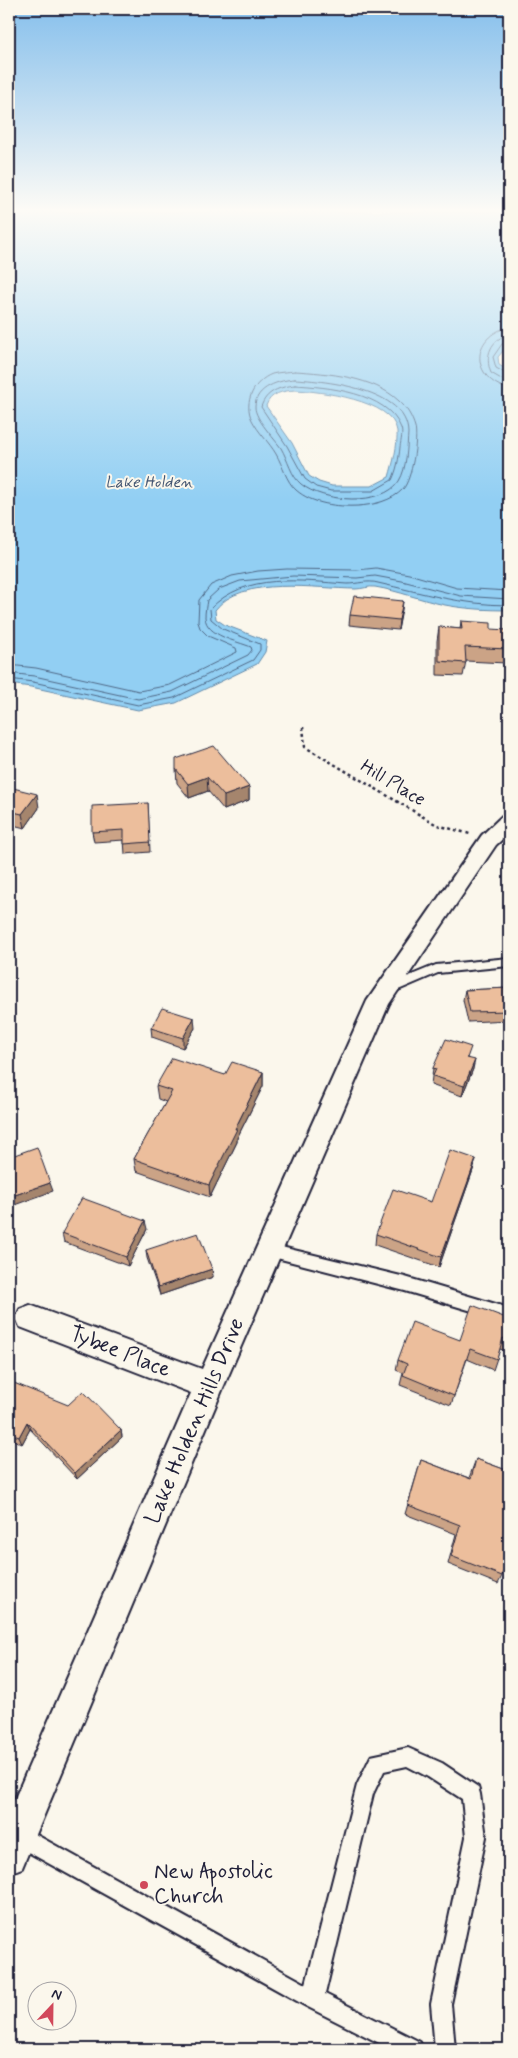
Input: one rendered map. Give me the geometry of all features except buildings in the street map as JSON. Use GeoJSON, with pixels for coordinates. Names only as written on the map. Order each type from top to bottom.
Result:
{"type":"FeatureCollection","features":[{"type":"Feature","properties":{"kind":"street","name":"Lake Holden Hills Drive"},"geometry":{"type":"LineString","coordinates":[[13,1845],[209,1386],[379,1001],[489,840],[509,821]]}},
{"type":"Feature","properties":{"kind":"street","name":"Tybee Place"},"geometry":{"type":"LineString","coordinates":[[30,1318],[209,1386]]}},
{"type":"Feature","properties":{"kind":"lane"},"geometry":{"type":"LineString","coordinates":[[387,990],[436,969],[509,962]]}},
{"type":"Feature","properties":{"kind":"lane"},"geometry":{"type":"LineString","coordinates":[[269,1250],[404,1284],[509,1315]]}},
{"type":"Feature","properties":{"kind":"lane"},"geometry":{"type":"LineString","coordinates":[[313,2000],[364,1792],[378,1763],[408,1757],[435,1770],[471,1794],[476,1837],[442,2004],[445,2049]]}},
{"type":"Feature","properties":{"kind":"lane"},"geometry":{"type":"LineString","coordinates":[[13,1845],[412,2049]]}},
{"type":"Feature","properties":{"kind":"path","name":"Hill Place"},"geometry":{"type":"LineString","coordinates":[[303,727],[305,747],[437,825],[489,840]]}},
{"type":"Feature","properties":{"kind":"water","name":"Lake Holden"},"geometry":{"type":"Polygon","coordinates":[[[9,308],[509,308],[509,344],[498,357],[499,365],[509,371],[509,610],[453,606],[375,587],[356,589],[301,586],[261,588],[243,592],[227,599],[215,610],[216,619],[225,625],[267,641],[265,652],[257,664],[176,703],[138,710],[9,684],[9,308]],[[286,391],[274,395],[266,406],[292,443],[309,476],[319,482],[332,486],[372,486],[389,477],[397,436],[392,420],[383,412],[369,405],[353,399],[320,392],[286,391]]]}},
{"type":"Feature","properties":{"kind":"place","name":"New Apostolic Church"},"geometry":{"type":"Point","coordinates":[144,1885]}}]}
